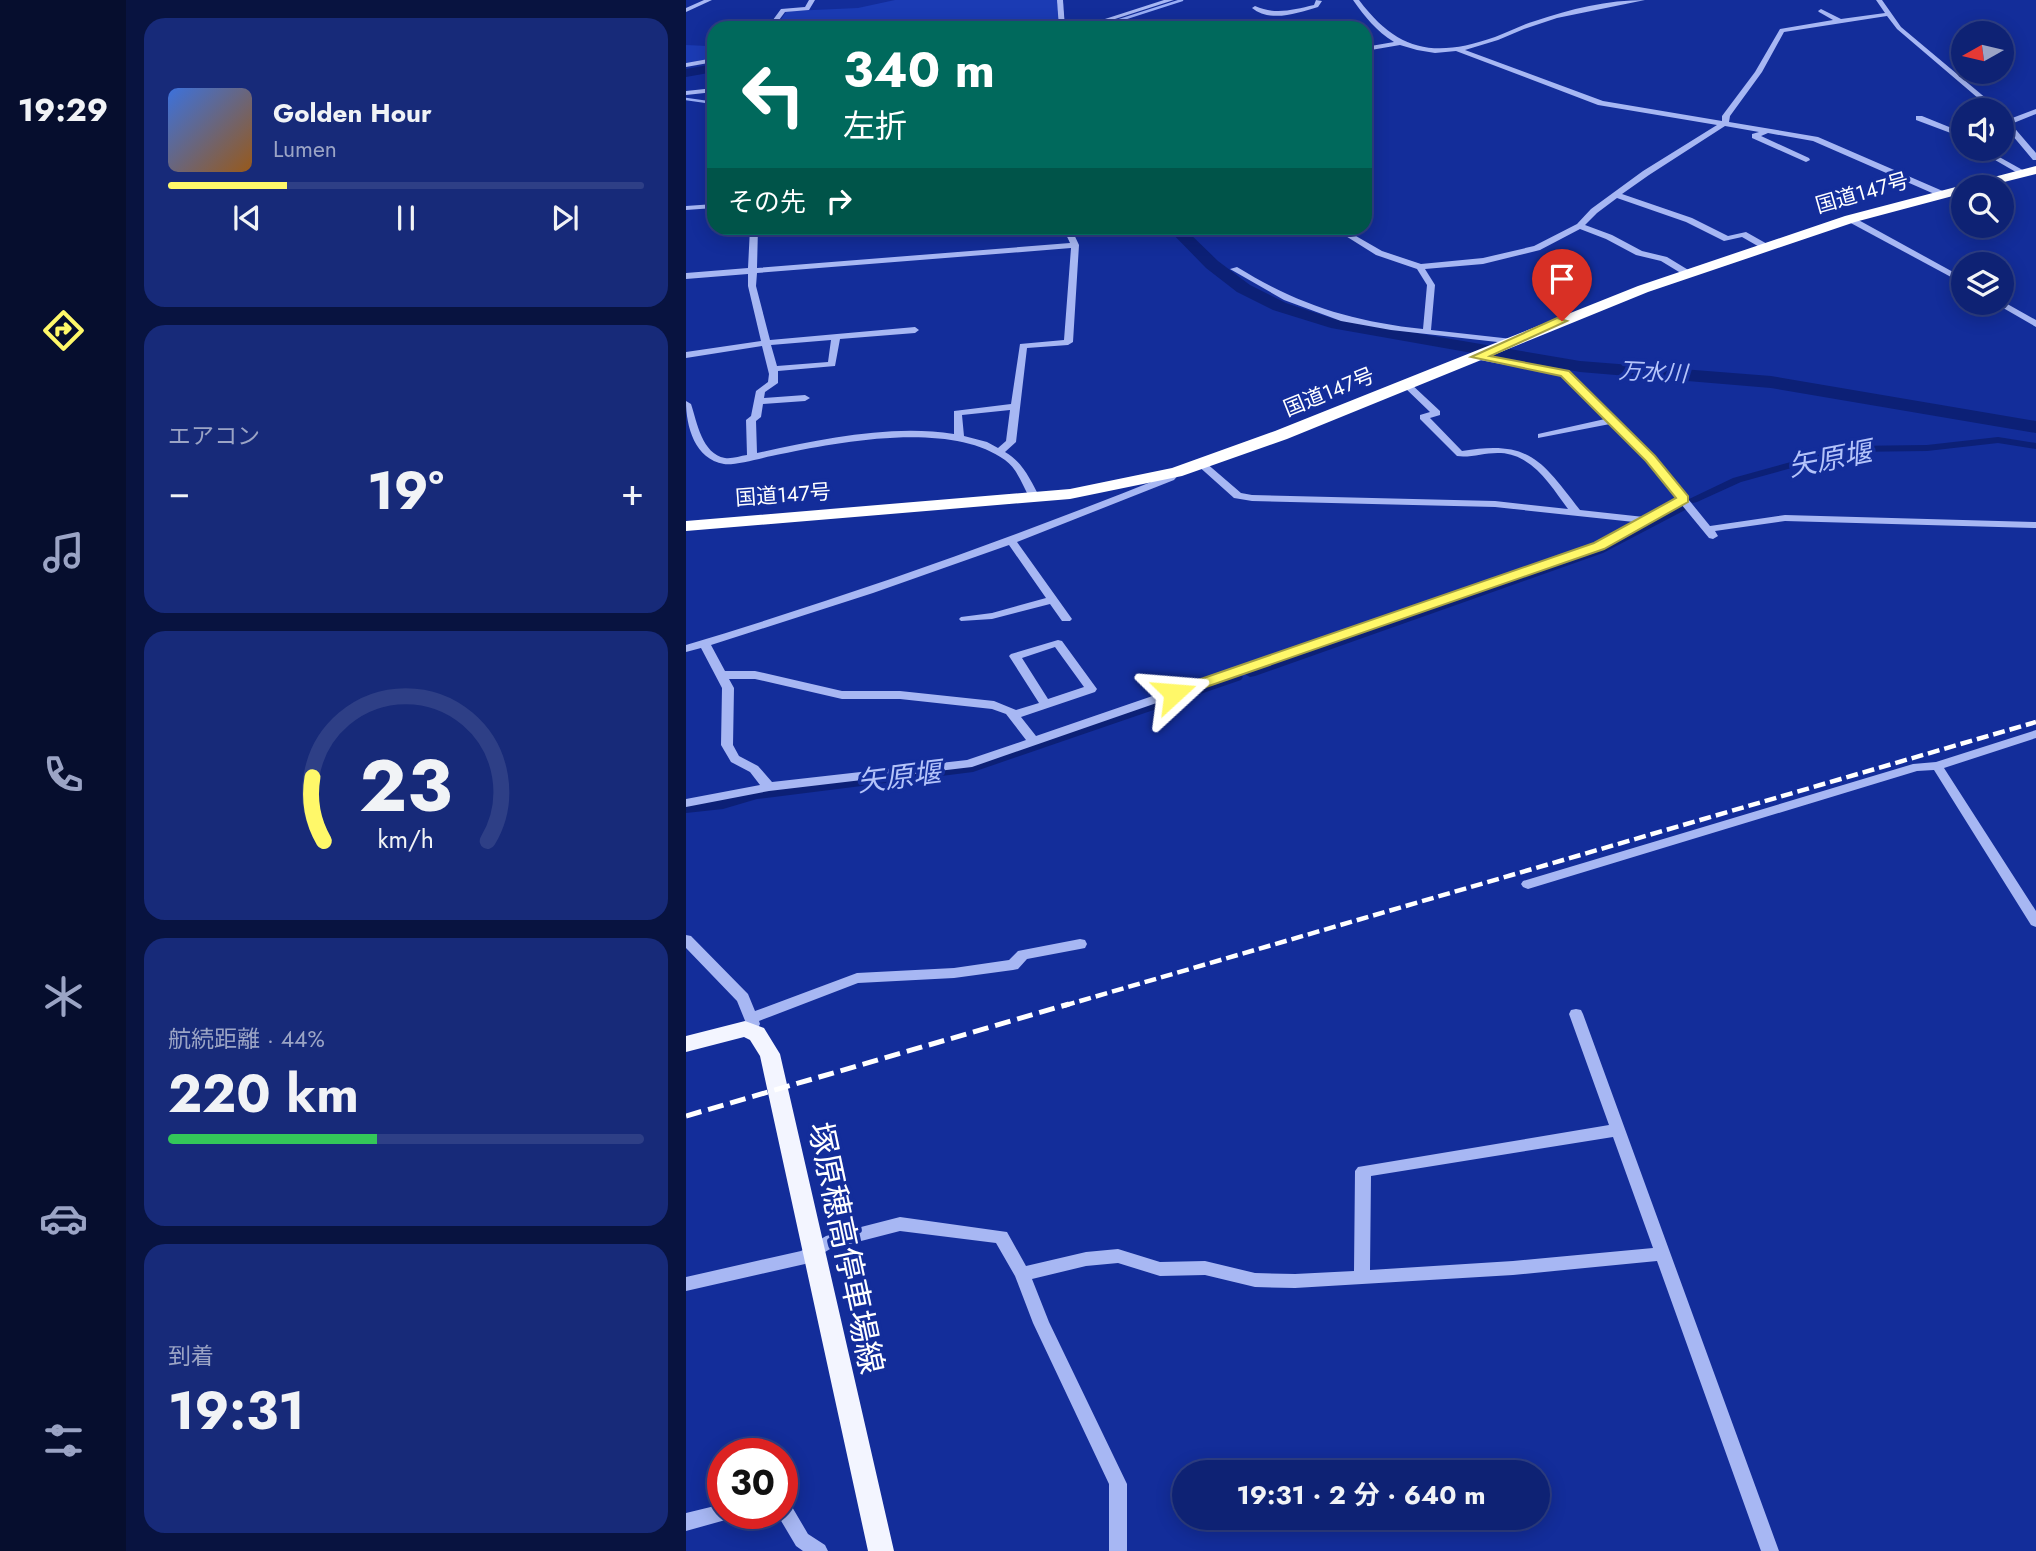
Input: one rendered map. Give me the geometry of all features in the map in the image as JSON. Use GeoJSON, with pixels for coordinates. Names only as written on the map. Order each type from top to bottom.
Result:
{"type":"FeatureCollection","features":[{"type":"Feature","properties":{"kind":"highway","name":"国道147号"},"geometry":{"type":"LineString","coordinates":[[686,526],[1035,498],[1110,487],[1177,472],[1407,385],[1687,273],[1850,219],[1951,192]]}},
{"type":"Feature","properties":{"kind":"main road"},"geometry":{"type":"LineString","coordinates":[[686,1044],[754,1026]]}},
{"type":"Feature","properties":{"kind":"main road","name":"塚原穂高停車場線"},"geometry":{"type":"LineString","coordinates":[[754,1026],[770,1054],[780,1089],[813,1250],[881,1551]]}},
{"type":"Feature","properties":{"kind":"street"},"geometry":{"type":"LineString","coordinates":[[775,21],[783,10],[807,9],[812,0]]}},
{"type":"Feature","properties":{"kind":"street"},"geometry":{"type":"LineString","coordinates":[[1060,0],[1062,21]]}},
{"type":"Feature","properties":{"kind":"street"},"geometry":{"type":"LineString","coordinates":[[1103,21],[1171,0]]}},
{"type":"Feature","properties":{"kind":"street"},"geometry":{"type":"LineString","coordinates":[[1255,8],[1261,13],[1272,13],[1316,6],[1317,0],[1332,0]]}},
{"type":"Feature","properties":{"kind":"street"},"geometry":{"type":"LineString","coordinates":[[1356,0],[1380,30],[1398,43],[1425,52],[1457,49],[1498,39],[1527,25],[1575,11],[1642,0]]}},
{"type":"Feature","properties":{"kind":"street"},"geometry":{"type":"LineString","coordinates":[[1879,0],[1899,28],[1982,98]]}},
{"type":"Feature","properties":{"kind":"street"},"geometry":{"type":"LineString","coordinates":[[686,10],[702,1]]}},
{"type":"Feature","properties":{"kind":"street"},"geometry":{"type":"LineString","coordinates":[[1821,11],[1839,22]]}},
{"type":"Feature","properties":{"kind":"street"},"geometry":{"type":"LineString","coordinates":[[1349,235],[1379,253],[1420,267],[1483,261],[1537,248],[1580,226],[1594,211],[1646,173],[1725,122],[1726,116],[1758,72],[1777,33],[1790,27],[1889,14]]}},
{"type":"Feature","properties":{"kind":"street"},"geometry":{"type":"LineString","coordinates":[[1372,48],[1398,43]]}},
{"type":"Feature","properties":{"kind":"street"},"geometry":{"type":"LineString","coordinates":[[1457,49],[1601,103],[1815,139],[1942,194]]}},
{"type":"Feature","properties":{"kind":"street"},"geometry":{"type":"LineString","coordinates":[[686,65],[707,61]]}},
{"type":"Feature","properties":{"kind":"street"},"geometry":{"type":"LineString","coordinates":[[689,93],[707,91]]}},
{"type":"Feature","properties":{"kind":"street"},"geometry":{"type":"LineString","coordinates":[[689,93],[707,99]]}},
{"type":"Feature","properties":{"kind":"street"},"geometry":{"type":"LineString","coordinates":[[2014,119],[2036,111]]}},
{"type":"Feature","properties":{"kind":"street"},"geometry":{"type":"LineString","coordinates":[[1919,118],[1951,131]]}},
{"type":"Feature","properties":{"kind":"street"},"geometry":{"type":"LineString","coordinates":[[1770,130],[1755,136],[1806,160]]}},
{"type":"Feature","properties":{"kind":"street"},"geometry":{"type":"LineString","coordinates":[[2014,133],[2036,158]]}},
{"type":"Feature","properties":{"kind":"street"},"geometry":{"type":"LineString","coordinates":[[2007,161],[2030,171]]}},
{"type":"Feature","properties":{"kind":"street"},"geometry":{"type":"LineString","coordinates":[[1617,195],[1655,210],[1689,219],[1727,239],[1743,234],[1766,247]]}},
{"type":"Feature","properties":{"kind":"street"},"geometry":{"type":"LineString","coordinates":[[686,208],[707,206]]}},
{"type":"Feature","properties":{"kind":"street"},"geometry":{"type":"LineString","coordinates":[[1850,219],[1951,275]]}},
{"type":"Feature","properties":{"kind":"street"},"geometry":{"type":"LineString","coordinates":[[1580,226],[1609,237],[1639,254],[1664,259],[1687,273]]}},
{"type":"Feature","properties":{"kind":"street"},"geometry":{"type":"LineString","coordinates":[[752,457],[751,421],[756,416],[761,391],[773,383],[773,369],[750,271],[753,235]]}},
{"type":"Feature","properties":{"kind":"street"},"geometry":{"type":"LineString","coordinates":[[1000,451],[1011,442],[1023,346],[1068,342],[1075,245],[1070,235]]}},
{"type":"Feature","properties":{"kind":"street"},"geometry":{"type":"LineString","coordinates":[[686,276],[1075,245]]}},
{"type":"Feature","properties":{"kind":"street"},"geometry":{"type":"LineString","coordinates":[[1420,267],[1431,285],[1427,330]]}},
{"type":"Feature","properties":{"kind":"street"},"geometry":{"type":"LineString","coordinates":[[1234,269],[1289,299],[1322,312],[1510,343]]}},
{"type":"Feature","properties":{"kind":"street"},"geometry":{"type":"LineString","coordinates":[[2014,311],[2036,324]]}},
{"type":"Feature","properties":{"kind":"street"},"geometry":{"type":"LineString","coordinates":[[686,355],[765,343],[915,330]]}},
{"type":"Feature","properties":{"kind":"street"},"geometry":{"type":"LineString","coordinates":[[773,369],[832,365],[836,337]]}},
{"type":"Feature","properties":{"kind":"street"},"geometry":{"type":"LineString","coordinates":[[1480,356],[1565,373],[1650,459],[1711,533],[1784,518],[2036,525]]}},
{"type":"Feature","properties":{"kind":"street"},"geometry":{"type":"LineString","coordinates":[[1407,385],[1437,413],[1423,417],[1460,454],[1502,448],[1535,460],[1577,513]]}},
{"type":"Feature","properties":{"kind":"street"},"geometry":{"type":"LineString","coordinates":[[759,401],[805,398]]}},
{"type":"Feature","properties":{"kind":"street"},"geometry":{"type":"LineString","coordinates":[[686,404],[705,453],[727,461],[879,435],[958,439],[1000,451],[1012,459],[1035,498]]}},
{"type":"Feature","properties":{"kind":"street"},"geometry":{"type":"LineString","coordinates":[[958,439],[957,413],[1017,406]]}},
{"type":"Feature","properties":{"kind":"street"},"geometry":{"type":"LineString","coordinates":[[1541,436],[1611,421]]}},
{"type":"Feature","properties":{"kind":"street"},"geometry":{"type":"LineString","coordinates":[[1201,464],[1238,496],[1245,497],[1494,504],[1648,520]]}},
{"type":"Feature","properties":{"kind":"street"},"geometry":{"type":"LineString","coordinates":[[686,649],[1011,540],[1170,478],[1177,472]]}},
{"type":"Feature","properties":{"kind":"street"},"geometry":{"type":"LineString","coordinates":[[1099,506],[1109,498],[1110,487]]}},
{"type":"Feature","properties":{"kind":"street"},"geometry":{"type":"LineString","coordinates":[[686,803],[769,787],[968,764],[1599,546],[1683,499]]}},
{"type":"Feature","properties":{"kind":"street"},"geometry":{"type":"LineString","coordinates":[[1011,540],[1066,619]]}},
{"type":"Feature","properties":{"kind":"street"},"geometry":{"type":"LineString","coordinates":[[965,619],[992,617],[1053,600]]}},
{"type":"Feature","properties":{"kind":"street"},"geometry":{"type":"LineString","coordinates":[[1014,715],[1045,705],[1091,690],[1058,643],[1015,656],[1045,705]]}},
{"type":"Feature","properties":{"kind":"street"},"geometry":{"type":"LineString","coordinates":[[705,644],[724,675],[728,688],[727,745],[735,759],[754,769],[769,787]]}},
{"type":"Feature","properties":{"kind":"street"},"geometry":{"type":"LineString","coordinates":[[724,675],[755,675],[842,695],[900,695],[994,705],[1014,715],[1034,742]]}},
{"type":"Feature","properties":{"kind":"street"},"geometry":{"type":"LineString","coordinates":[[1528,884],[1917,767],[1937,766],[2036,734]]}},
{"type":"Feature","properties":{"kind":"street"},"geometry":{"type":"LineString","coordinates":[[1937,766],[2036,922]]}},
{"type":"Feature","properties":{"kind":"street"},"geometry":{"type":"LineString","coordinates":[[686,940],[743,998],[754,1026],[857,978],[954,973],[1013,965],[1023,955],[1080,944]]}},
{"type":"Feature","properties":{"kind":"street"},"geometry":{"type":"LineString","coordinates":[[1576,1014],[1769,1551]]}},
{"type":"Feature","properties":{"kind":"street"},"geometry":{"type":"LineString","coordinates":[[1362,1277],[1363,1171],[1617,1130]]}},
{"type":"Feature","properties":{"kind":"street"},"geometry":{"type":"LineString","coordinates":[[686,1284],[805,1257],[826,1243],[900,1224],[1001,1237],[1022,1274],[1041,1323],[1118,1484],[1118,1551]]}},
{"type":"Feature","properties":{"kind":"street"},"geometry":{"type":"LineString","coordinates":[[1022,1274],[1086,1259],[1118,1256],[1160,1269],[1205,1268],[1255,1280],[1362,1277],[1662,1254]]}},
{"type":"Feature","properties":{"kind":"street"},"geometry":{"type":"LineString","coordinates":[[686,1522],[707,1517]]}},
{"type":"Feature","properties":{"kind":"street"},"geometry":{"type":"LineString","coordinates":[[796,1529],[802,1540],[819,1551]]}},
{"type":"Feature","properties":{"kind":"shaded area"},"geometry":{"type":"Polygon","coordinates":[[[895,0],[1058,0],[1059,21],[780,21],[786,12],[791,11],[858,8],[895,0]]]}},
{"type":"Feature","properties":{"kind":"shaded area"},"geometry":{"type":"Polygon","coordinates":[[[686,45],[707,46],[707,59],[686,63],[686,45]]]}},
{"type":"Feature","properties":{"kind":"waterway"},"geometry":{"type":"LineString","coordinates":[[1117,21],[1182,0]]}},
{"type":"Feature","properties":{"kind":"waterway","name":"万水川"},"geometry":{"type":"LineString","coordinates":[[686,73],[707,69]]}},
{"type":"Feature","properties":{"kind":"waterway"},"geometry":{"type":"LineString","coordinates":[[686,99],[707,102]]}},
{"type":"Feature","properties":{"kind":"waterway","name":"万水川"},"geometry":{"type":"LineString","coordinates":[[1182,235],[1212,265],[1243,288],[1305,316],[1331,323],[1385,334],[1482,347],[1580,367],[1716,375],[1771,382],[2036,427]]}},
{"type":"Feature","properties":{"kind":"waterway","name":"矢原堰"},"geometry":{"type":"LineString","coordinates":[[1693,500],[1737,480],[1849,449],[1927,448],[1998,440],[2015,443]]}},
{"type":"Feature","properties":{"kind":"waterway","name":"矢原堰"},"geometry":{"type":"LineString","coordinates":[[2019,443],[2036,446]]}},
{"type":"Feature","properties":{"kind":"waterway","name":"矢原堰"},"geometry":{"type":"LineString","coordinates":[[1250,673],[1599,550],[1683,507]]}},
{"type":"Feature","properties":{"kind":"waterway","name":"矢原堰"},"geometry":{"type":"LineString","coordinates":[[1114,720],[1236,677]]}},
{"type":"Feature","properties":{"kind":"waterway","name":"矢原堰"},"geometry":{"type":"LineString","coordinates":[[686,808],[723,804],[757,794],[973,767],[1106,722]]}},
{"type":"Feature","properties":{"kind":"railway"},"geometry":{"type":"LineString","coordinates":[[1063,1006],[2036,722]]}},
{"type":"Feature","properties":{"kind":"railway"},"geometry":{"type":"LineString","coordinates":[[686,1116],[1069,1004]]}},
{"type":"Feature","properties":{"kind":"route"},"geometry":{"type":"LineString","coordinates":[[1174,693],[1599,546],[1628,533],[1683,499],[1650,459],[1620,432],[1595,401],[1565,373],[1477,357],[1562,321]]}}]}
